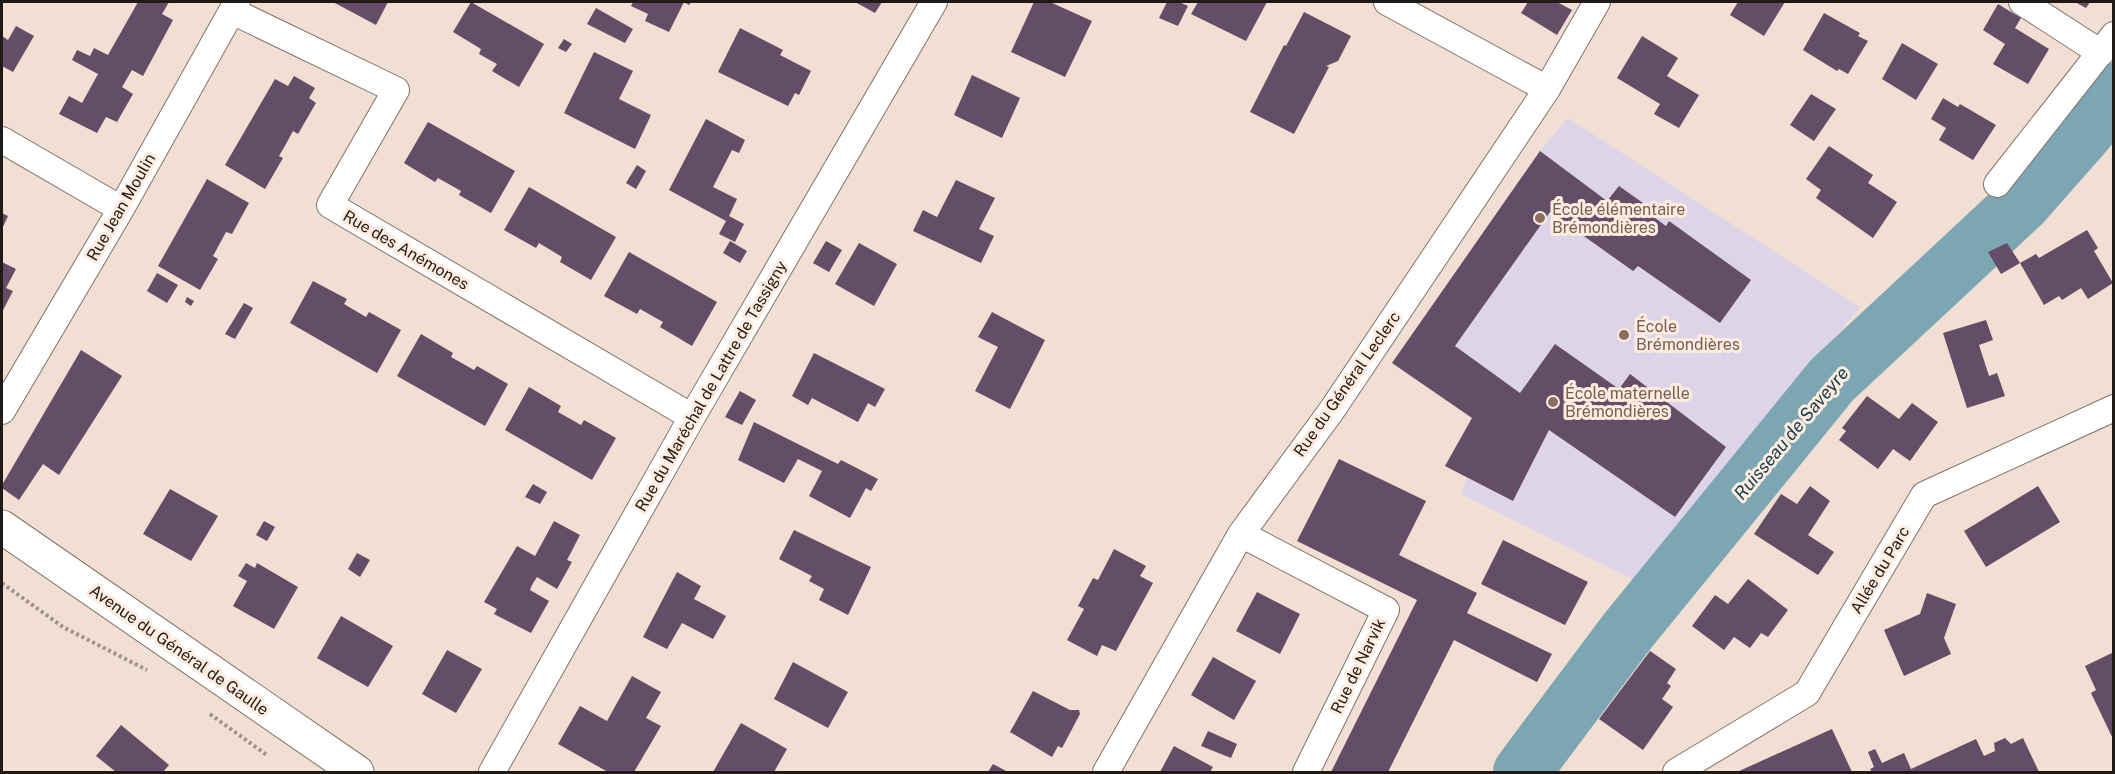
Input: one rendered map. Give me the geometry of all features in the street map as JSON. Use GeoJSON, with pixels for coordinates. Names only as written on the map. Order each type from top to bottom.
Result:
{"type":"FeatureCollection","features":[{"type":"Feature","properties":{"kind":"main road","name":"Avenue du Général de Gaulle"},"geometry":{"type":"LineString","coordinates":[[2,527],[357,772]]}},
{"type":"Feature","properties":{"kind":"street","name":"Rue du Maréchal de Lattre de Tassigny"},"geometry":{"type":"LineString","coordinates":[[492,772],[692,417],[934,2]]}},
{"type":"Feature","properties":{"kind":"street"},"geometry":{"type":"LineString","coordinates":[[1387,2],[1546,89]]}},
{"type":"Feature","properties":{"kind":"street","name":"Rue du Général Leclerc"},"geometry":{"type":"LineString","coordinates":[[1106,772],[1241,534],[1332,410],[1546,89],[1598,2]]}},
{"type":"Feature","properties":{"kind":"street"},"geometry":{"type":"LineString","coordinates":[[1997,184],[2107,44],[2022,2]]}},
{"type":"Feature","properties":{"kind":"street","name":"Rue des Anémones"},"geometry":{"type":"LineString","coordinates":[[234,6],[396,90],[330,206],[692,417]]}},
{"type":"Feature","properties":{"kind":"street","name":"Rue Jean Moulin"},"geometry":{"type":"LineString","coordinates":[[2,411],[121,209],[234,6]]}},
{"type":"Feature","properties":{"kind":"street"},"geometry":{"type":"LineString","coordinates":[[2,140],[121,209]]}},
{"type":"Feature","properties":{"kind":"street","name":"Allée du Parc"},"geometry":{"type":"LineString","coordinates":[[1676,772],[1807,693],[1924,495],[2114,408]]}},
{"type":"Feature","properties":{"kind":"street","name":"Rue de Narvik"},"geometry":{"type":"LineString","coordinates":[[1241,534],[1386,610],[1306,772]]}},
{"type":"Feature","properties":{"kind":"path"},"geometry":{"type":"LineString","coordinates":[[2,583],[63,627],[157,675]]}},
{"type":"Feature","properties":{"kind":"path"},"geometry":{"type":"LineString","coordinates":[[203,709],[267,755]]}},
{"type":"Feature","properties":{"kind":"shaded area","name":"École Brémondières"},"geometry":{"type":"Polygon","coordinates":[[[1568,118],[1860,307],[1636,581],[1461,494],[1467,477],[1445,466],[1472,418],[1392,363],[1540,151],[1568,118]]]}},
{"type":"Feature","properties":{"kind":"building"},"geometry":{"type":"Polygon","coordinates":[[[138,2],[169,2],[162,14],[173,20],[143,76],[132,70],[122,87],[133,94],[117,122],[106,117],[97,133],[59,114],[69,96],[82,103],[98,74],[72,60],[77,50],[90,56],[94,48],[108,55],[138,2]]]}},
{"type":"Feature","properties":{"kind":"building"},"geometry":{"type":"Polygon","coordinates":[[[333,2],[388,2],[376,25],[333,2]]]}},
{"type":"Feature","properties":{"kind":"building"},"geometry":{"type":"Polygon","coordinates":[[[471,2],[544,44],[519,87],[492,71],[497,64],[479,54],[481,49],[453,32],[471,2]]]}},
{"type":"Feature","properties":{"kind":"building"},"geometry":{"type":"Polygon","coordinates":[[[633,2],[684,2],[669,32],[645,21],[648,14],[631,6],[633,2]]]}},
{"type":"Feature","properties":{"kind":"building"},"geometry":{"type":"Polygon","coordinates":[[[855,2],[882,2],[875,13],[855,2]]]}},
{"type":"Feature","properties":{"kind":"building"},"geometry":{"type":"Polygon","coordinates":[[[1034,2],[1050,2],[1092,21],[1065,77],[1011,52],[1034,2]]]}},
{"type":"Feature","properties":{"kind":"building"},"geometry":{"type":"Polygon","coordinates":[[[1167,2],[1179,2],[1188,6],[1178,26],[1159,18],[1167,2]]]}},
{"type":"Feature","properties":{"kind":"building"},"geometry":{"type":"Polygon","coordinates":[[[1198,2],[1267,2],[1246,41],[1191,14],[1198,2]]]}},
{"type":"Feature","properties":{"kind":"building"},"geometry":{"type":"Polygon","coordinates":[[[1528,2],[1557,2],[1572,10],[1557,35],[1521,13],[1528,2]]]}},
{"type":"Feature","properties":{"kind":"building"},"geometry":{"type":"Polygon","coordinates":[[[1738,2],[1785,2],[1764,36],[1730,15],[1738,2]]]}},
{"type":"Feature","properties":{"kind":"building"},"geometry":{"type":"Polygon","coordinates":[[[2075,2],[2090,2],[2086,8],[2075,2]]]}},
{"type":"Feature","properties":{"kind":"building"},"geometry":{"type":"Polygon","coordinates":[[[1998,4],[2021,18],[2015,28],[2049,49],[2028,84],[1993,64],[2005,44],[1983,30],[1998,4]]]}},
{"type":"Feature","properties":{"kind":"building"},"geometry":{"type":"Polygon","coordinates":[[[596,8],[633,29],[625,43],[587,24],[596,8]]]}},
{"type":"Feature","properties":{"kind":"building"},"geometry":{"type":"Polygon","coordinates":[[[1304,12],[1351,36],[1338,61],[1326,66],[1329,67],[1294,134],[1250,112],[1284,45],[1286,46],[1304,12]]]}},
{"type":"Feature","properties":{"kind":"building"},"geometry":{"type":"Polygon","coordinates":[[[1824,13],[1860,33],[1858,36],[1868,41],[1848,74],[1839,69],[1837,71],[1803,50],[1824,13]]]}},
{"type":"Feature","properties":{"kind":"building"},"geometry":{"type":"Polygon","coordinates":[[[16,26],[34,36],[13,72],[2,66],[2,36],[8,40],[16,26]]]}},
{"type":"Feature","properties":{"kind":"building"},"geometry":{"type":"Polygon","coordinates":[[[740,28],[783,50],[780,55],[811,71],[799,95],[795,93],[788,106],[718,72],[740,28]]]}},
{"type":"Feature","properties":{"kind":"building"},"geometry":{"type":"Polygon","coordinates":[[[1642,36],[1678,58],[1667,76],[1699,95],[1679,128],[1654,114],[1660,104],[1617,78],[1642,36]]]}},
{"type":"Feature","properties":{"kind":"building"},"geometry":{"type":"Polygon","coordinates":[[[564,39],[572,44],[566,52],[558,48],[564,39]]]}},
{"type":"Feature","properties":{"kind":"building"},"geometry":{"type":"Polygon","coordinates":[[[1902,43],[1938,64],[1916,100],[1882,79],[1902,43]]]}},
{"type":"Feature","properties":{"kind":"building"},"geometry":{"type":"Polygon","coordinates":[[[594,52],[633,71],[619,99],[651,115],[635,149],[564,113],[594,52]]]}},
{"type":"Feature","properties":{"kind":"building"},"geometry":{"type":"Polygon","coordinates":[[[972,75],[1020,98],[1002,138],[954,115],[972,75]]]}},
{"type":"Feature","properties":{"kind":"building"},"geometry":{"type":"Polygon","coordinates":[[[294,76],[315,88],[309,98],[316,103],[298,134],[293,131],[279,156],[283,158],[265,189],[225,165],[275,79],[288,86],[294,76]]]}},
{"type":"Feature","properties":{"kind":"building"},"geometry":{"type":"Polygon","coordinates":[[[1811,94],[1836,109],[1814,141],[1790,125],[1811,94]]]}},
{"type":"Feature","properties":{"kind":"building"},"geometry":{"type":"Polygon","coordinates":[[[1943,98],[1958,107],[1960,104],[1996,125],[1973,160],[1939,140],[1946,128],[1931,119],[1943,98]]]}},
{"type":"Feature","properties":{"kind":"building"},"geometry":{"type":"Polygon","coordinates":[[[706,119],[745,140],[739,153],[732,150],[713,187],[737,199],[729,216],[744,224],[735,242],[719,234],[726,221],[669,190],[706,119]]]}},
{"type":"Feature","properties":{"kind":"building"},"geometry":{"type":"Polygon","coordinates":[[[428,122],[515,171],[491,213],[459,195],[461,191],[438,178],[435,182],[404,163],[428,122]]]}},
{"type":"Feature","properties":{"kind":"building"},"geometry":{"type":"Polygon","coordinates":[[[1829,146],[1873,175],[1868,183],[1897,202],[1873,238],[1816,198],[1821,190],[1806,179],[1829,146]]]}},
{"type":"Feature","properties":{"kind":"building"},"geometry":{"type":"Polygon","coordinates":[[[1540,151],[1607,201],[1619,186],[1643,203],[1640,207],[1666,226],[1669,221],[1751,280],[1720,323],[1638,266],[1633,271],[1550,212],[1455,346],[1520,393],[1555,344],[1619,389],[1630,374],[1726,447],[1675,517],[1549,430],[1513,501],[1445,466],[1472,418],[1392,363],[1540,151]]]}},
{"type":"Feature","properties":{"kind":"building"},"geometry":{"type":"Polygon","coordinates":[[[637,165],[646,171],[636,189],[626,183],[637,165]]]}},
{"type":"Feature","properties":{"kind":"building"},"geometry":{"type":"Polygon","coordinates":[[[207,179],[249,203],[232,234],[226,232],[213,256],[218,259],[200,290],[158,266],[207,179]]]}},
{"type":"Feature","properties":{"kind":"building"},"geometry":{"type":"Polygon","coordinates":[[[956,180],[995,198],[979,229],[994,236],[981,263],[913,231],[923,210],[937,217],[956,180]]]}},
{"type":"Feature","properties":{"kind":"building"},"geometry":{"type":"Polygon","coordinates":[[[529,187],[616,237],[591,280],[560,262],[562,257],[539,243],[536,248],[504,230],[529,187]]]}},
{"type":"Feature","properties":{"kind":"building"},"geometry":{"type":"Polygon","coordinates":[[[2,213],[8,216],[2,229],[2,213]]]}},
{"type":"Feature","properties":{"kind":"building"},"geometry":{"type":"Polygon","coordinates":[[[2087,230],[2098,248],[2094,251],[2113,283],[2088,299],[2081,288],[2062,300],[2059,296],[2044,305],[2020,263],[2036,254],[2039,258],[2087,230]]]}},
{"type":"Feature","properties":{"kind":"building"},"geometry":{"type":"Polygon","coordinates":[[[730,241],[747,251],[740,263],[723,253],[730,241]]]}},
{"type":"Feature","properties":{"kind":"building"},"geometry":{"type":"Polygon","coordinates":[[[826,241],[842,250],[829,272],[813,263],[826,241]]]}},
{"type":"Feature","properties":{"kind":"building"},"geometry":{"type":"Polygon","coordinates":[[[859,243],[897,264],[874,306],[835,284],[859,243]]]}},
{"type":"Feature","properties":{"kind":"building"},"geometry":{"type":"Polygon","coordinates":[[[2007,243],[2020,263],[2001,274],[1988,252],[2007,243]]]}},
{"type":"Feature","properties":{"kind":"building"},"geometry":{"type":"Polygon","coordinates":[[[629,252],[717,302],[692,346],[660,327],[663,322],[640,309],[637,314],[604,296],[629,252]]]}},
{"type":"Feature","properties":{"kind":"building"},"geometry":{"type":"Polygon","coordinates":[[[2,262],[16,269],[6,288],[13,291],[2,312],[2,262]]]}},
{"type":"Feature","properties":{"kind":"building"},"geometry":{"type":"Polygon","coordinates":[[[157,273],[178,285],[167,303],[147,291],[157,273]]]}},
{"type":"Feature","properties":{"kind":"building"},"geometry":{"type":"Polygon","coordinates":[[[313,281],[347,299],[344,304],[366,317],[369,312],[401,330],[377,373],[290,323],[313,281]]]}},
{"type":"Feature","properties":{"kind":"building"},"geometry":{"type":"Polygon","coordinates":[[[187,297],[194,301],[191,306],[185,302],[187,297]]]}},
{"type":"Feature","properties":{"kind":"building"},"geometry":{"type":"Polygon","coordinates":[[[244,303],[253,308],[235,339],[225,334],[244,303]]]}},
{"type":"Feature","properties":{"kind":"building"},"geometry":{"type":"Polygon","coordinates":[[[992,312],[1045,340],[1010,409],[975,391],[998,347],[978,337],[992,312]]]}},
{"type":"Feature","properties":{"kind":"building"},"geometry":{"type":"Polygon","coordinates":[[[1986,320],[1993,340],[1979,345],[1989,376],[1997,373],[2005,396],[1967,408],[1943,333],[1986,320]]]}},
{"type":"Feature","properties":{"kind":"building"},"geometry":{"type":"Polygon","coordinates":[[[421,334],[453,353],[451,357],[474,370],[477,366],[508,384],[485,426],[397,376],[421,334]]]}},
{"type":"Feature","properties":{"kind":"building"},"geometry":{"type":"Polygon","coordinates":[[[81,350],[122,376],[59,475],[43,464],[19,500],[2,488],[2,485],[81,350]]]}},
{"type":"Feature","properties":{"kind":"building"},"geometry":{"type":"Polygon","coordinates":[[[814,353],[885,389],[875,407],[868,403],[858,422],[812,398],[808,405],[792,396],[814,353]]]}},
{"type":"Feature","properties":{"kind":"building"},"geometry":{"type":"Polygon","coordinates":[[[529,387],[561,406],[558,412],[581,425],[584,420],[616,438],[592,480],[505,430],[529,387]]]}},
{"type":"Feature","properties":{"kind":"building"},"geometry":{"type":"Polygon","coordinates":[[[740,391],[756,400],[742,425],[725,417],[740,391]]]}},
{"type":"Feature","properties":{"kind":"building"},"geometry":{"type":"Polygon","coordinates":[[[1867,396],[1899,419],[1912,403],[1938,422],[1910,461],[1893,449],[1878,469],[1839,440],[1846,431],[1842,428],[1867,396]]]}},
{"type":"Feature","properties":{"kind":"building"},"geometry":{"type":"Polygon","coordinates":[[[754,422],[838,464],[841,460],[878,479],[871,491],[866,488],[850,518],[809,496],[822,471],[798,459],[784,483],[738,460],[754,422]]]}},
{"type":"Feature","properties":{"kind":"building"},"geometry":{"type":"Polygon","coordinates":[[[1339,459],[1426,501],[1399,555],[1477,593],[1467,613],[1552,654],[1537,682],[1454,640],[1388,772],[1331,772],[1417,600],[1297,541],[1339,459]]]}},
{"type":"Feature","properties":{"kind":"building"},"geometry":{"type":"Polygon","coordinates":[[[533,484],[547,492],[540,504],[525,497],[533,484]]]}},
{"type":"Feature","properties":{"kind":"building"},"geometry":{"type":"Polygon","coordinates":[[[1810,486],[1830,501],[1808,535],[1834,552],[1818,575],[1754,534],[1781,494],[1797,504],[1810,486]]]}},
{"type":"Feature","properties":{"kind":"building"},"geometry":{"type":"Polygon","coordinates":[[[2038,486],[2060,522],[1986,567],[1964,531],[2038,486]]]}},
{"type":"Feature","properties":{"kind":"building"},"geometry":{"type":"Polygon","coordinates":[[[170,489],[218,516],[191,561],[143,534],[170,489]]]}},
{"type":"Feature","properties":{"kind":"building"},"geometry":{"type":"Polygon","coordinates":[[[264,521],[275,527],[267,541],[256,535],[264,521]]]}},
{"type":"Feature","properties":{"kind":"building"},"geometry":{"type":"Polygon","coordinates":[[[554,521],[580,535],[567,560],[572,562],[557,589],[537,577],[532,585],[530,590],[549,601],[531,633],[494,614],[497,609],[484,602],[517,546],[535,556],[554,521]]]}},
{"type":"Feature","properties":{"kind":"building"},"geometry":{"type":"Polygon","coordinates":[[[794,530],[871,567],[848,615],[819,600],[824,589],[809,581],[812,576],[779,559],[794,530]]]}},
{"type":"Feature","properties":{"kind":"building"},"geometry":{"type":"Polygon","coordinates":[[[1503,540],[1588,582],[1565,625],[1481,584],[1503,540]]]}},
{"type":"Feature","properties":{"kind":"building"},"geometry":{"type":"Polygon","coordinates":[[[1114,549],[1146,566],[1140,576],[1153,583],[1116,651],[1102,645],[1097,656],[1067,640],[1084,609],[1078,606],[1093,578],[1098,580],[1114,549]]]}},
{"type":"Feature","properties":{"kind":"building"},"geometry":{"type":"Polygon","coordinates":[[[357,553],[370,560],[360,577],[348,569],[357,553]]]}},
{"type":"Feature","properties":{"kind":"building"},"geometry":{"type":"Polygon","coordinates":[[[246,563],[255,568],[257,563],[298,587],[274,629],[233,606],[247,581],[238,576],[246,563]]]}},
{"type":"Feature","properties":{"kind":"building"},"geometry":{"type":"Polygon","coordinates":[[[677,572],[701,586],[694,599],[726,616],[713,639],[682,623],[667,649],[643,637],[677,572]]]}},
{"type":"Feature","properties":{"kind":"building"},"geometry":{"type":"Polygon","coordinates":[[[1748,579],[1788,610],[1768,637],[1761,633],[1750,648],[1734,637],[1724,650],[1692,626],[1715,595],[1728,604],[1748,579]]]}},
{"type":"Feature","properties":{"kind":"building"},"geometry":{"type":"Polygon","coordinates":[[[1257,592],[1300,614],[1280,654],[1236,631],[1257,592]]]}},
{"type":"Feature","properties":{"kind":"building"},"geometry":{"type":"Polygon","coordinates":[[[1927,593],[1956,604],[1944,638],[1951,654],[1904,676],[1884,630],[1920,614],[1927,593]]]}},
{"type":"Feature","properties":{"kind":"building"},"geometry":{"type":"Polygon","coordinates":[[[341,616],[393,646],[368,687],[317,658],[341,616]]]}},
{"type":"Feature","properties":{"kind":"building"},"geometry":{"type":"Polygon","coordinates":[[[447,650],[482,669],[456,713],[422,694],[447,650]]]}},
{"type":"Feature","properties":{"kind":"building"},"geometry":{"type":"Polygon","coordinates":[[[1650,651],[1676,669],[1667,683],[1671,686],[1662,699],[1673,707],[1643,750],[1599,719],[1650,651]]]}},
{"type":"Feature","properties":{"kind":"building"},"geometry":{"type":"Polygon","coordinates":[[[2114,652],[2114,741],[2091,693],[2096,690],[2085,666],[2114,652]]]}},
{"type":"Feature","properties":{"kind":"building"},"geometry":{"type":"Polygon","coordinates":[[[1213,657],[1256,681],[1234,720],[1191,695],[1213,657]]]}},
{"type":"Feature","properties":{"kind":"building"},"geometry":{"type":"Polygon","coordinates":[[[793,662],[848,692],[828,728],[774,699],[793,662]]]}},
{"type":"Feature","properties":{"kind":"building"},"geometry":{"type":"Polygon","coordinates":[[[632,676],[661,692],[646,718],[661,726],[634,772],[608,772],[558,744],[580,706],[607,721],[632,676]]]}},
{"type":"Feature","properties":{"kind":"building"},"geometry":{"type":"Polygon","coordinates":[[[1033,691],[1070,710],[1079,710],[1080,714],[1062,748],[1058,746],[1052,757],[1010,732],[1033,691]]]}},
{"type":"Feature","properties":{"kind":"building"},"geometry":{"type":"Polygon","coordinates":[[[741,723],[787,749],[774,772],[713,772],[741,723]]]}},
{"type":"Feature","properties":{"kind":"building"},"geometry":{"type":"Polygon","coordinates":[[[121,725],[169,765],[163,772],[116,772],[96,756],[121,725]]]}},
{"type":"Feature","properties":{"kind":"building"},"geometry":{"type":"Polygon","coordinates":[[[1832,729],[1852,772],[1737,772],[1799,744],[1832,729]]]}},
{"type":"Feature","properties":{"kind":"building"},"geometry":{"type":"Polygon","coordinates":[[[1208,731],[1237,744],[1231,758],[1201,746],[1208,731]]]}},
{"type":"Feature","properties":{"kind":"building"},"geometry":{"type":"Polygon","coordinates":[[[2005,738],[2011,744],[2023,738],[2039,772],[1872,772],[1870,769],[1874,767],[1868,752],[1875,749],[1882,763],[1904,753],[1911,769],[1976,739],[1984,756],[1995,751],[1994,743],[2005,738]]]}},
{"type":"Feature","properties":{"kind":"building"},"geometry":{"type":"Polygon","coordinates":[[[1174,746],[1213,767],[1210,772],[1160,772],[1174,746]]]}},
{"type":"Feature","properties":{"kind":"building"},"geometry":{"type":"Polygon","coordinates":[[[993,764],[1008,772],[988,772],[993,764]]]}},
{"type":"Feature","properties":{"kind":"waterway","name":"Ruisseau de Saveyre"},"geometry":{"type":"LineString","coordinates":[[1522,772],[1626,633],[1832,380],[2022,203],[2088,128],[2114,92]]}},
{"type":"Feature","properties":{"kind":"place","name":"École élémentaire Brémondières"},"geometry":{"type":"Point","coordinates":[1540,218]}},
{"type":"Feature","properties":{"kind":"place","name":"École Brémondières"},"geometry":{"type":"Point","coordinates":[1624,335]}},
{"type":"Feature","properties":{"kind":"place","name":"École maternelle Brémondières"},"geometry":{"type":"Point","coordinates":[1553,402]}}]}
